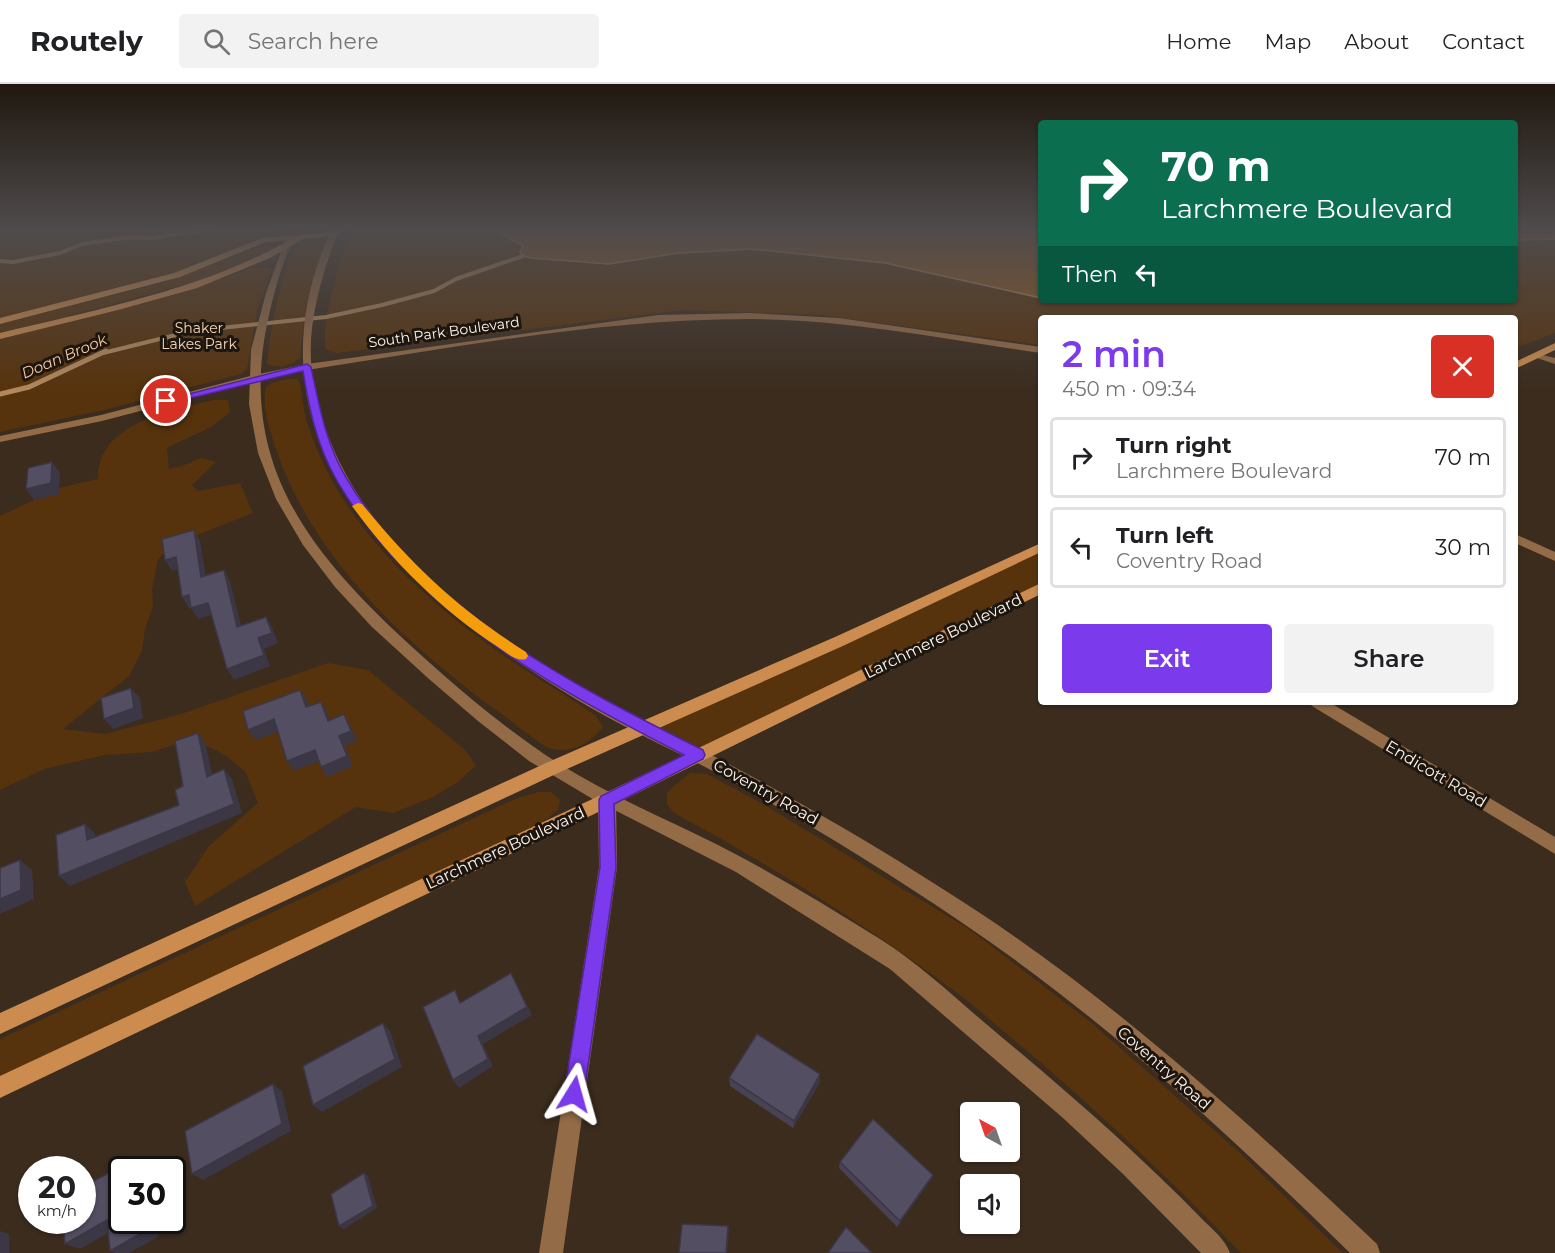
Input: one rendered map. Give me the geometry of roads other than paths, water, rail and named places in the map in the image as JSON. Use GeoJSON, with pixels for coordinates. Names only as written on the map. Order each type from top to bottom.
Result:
{"type":"FeatureCollection","features":[{"type":"Feature","properties":{"kind":"main road"},"geometry":{"type":"LineString","coordinates":[[0,321],[148,283]]}},
{"type":"Feature","properties":{"kind":"main road"},"geometry":{"type":"LineString","coordinates":[[0,336],[199,283]]}},
{"type":"Feature","properties":{"kind":"main road"},"geometry":{"type":"LineString","coordinates":[[1518,365],[1555,346]]}},
{"type":"Feature","properties":{"kind":"main road"},"geometry":{"type":"LineString","coordinates":[[1518,357],[1538,355]]}},
{"type":"Feature","properties":{"kind":"main road"},"geometry":{"type":"LineString","coordinates":[[0,1024],[552,768],[643,729],[1038,548]]}},
{"type":"Feature","properties":{"kind":"main road","name":"Larchmere Boulevard"},"geometry":{"type":"LineString","coordinates":[[0,1087],[607,800],[1038,589]]}},
{"type":"Feature","properties":{"kind":"street"},"geometry":{"type":"LineString","coordinates":[[273,283],[256,341],[254,378],[263,456],[280,498],[312,550],[338,582],[398,644],[447,688],[552,768],[607,800],[732,861],[886,954],[1057,1096],[1170,1201],[1218,1253]]}},
{"type":"Feature","properties":{"kind":"street","name":"Coventry Road"},"geometry":{"type":"LineString","coordinates":[[319,283],[310,330],[307,367],[316,420],[340,478],[362,513],[395,552],[442,598],[482,630],[643,729],[698,755],[834,829],[936,894],[1067,985],[1191,1090],[1368,1253]]}},
{"type":"Feature","properties":{"kind":"street","name":"South Park Boulevard"},"geometry":{"type":"LineString","coordinates":[[0,439],[102,418],[254,378],[307,367],[653,319],[750,316],[839,321],[1038,350]]}},
{"type":"Feature","properties":{"kind":"street"},"geometry":{"type":"LineString","coordinates":[[1538,355],[1555,361]]}},
{"type":"Feature","properties":{"kind":"street"},"geometry":{"type":"LineString","coordinates":[[1518,539],[1555,557]]}},
{"type":"Feature","properties":{"kind":"street","name":"Endicott Road"},"geometry":{"type":"LineString","coordinates":[[1322,705],[1555,846]]}},
{"type":"Feature","properties":{"kind":"street"},"geometry":{"type":"LineString","coordinates":[[551,1253],[608,867],[607,800]]}},
{"type":"Feature","properties":{"kind":"waterway","name":"Doan Brook"},"geometry":{"type":"LineString","coordinates":[[103,353],[192,331],[326,317],[434,291],[449,283]]}},
{"type":"Feature","properties":{"kind":"waterway","name":"Doan Brook"},"geometry":{"type":"LineString","coordinates":[[0,394],[29,387],[106,351]]}},
{"type":"Feature","properties":{"kind":"park label","name":"Shaker Lakes Park"},"geometry":{"type":"Point","coordinates":[199,336]}}]}
